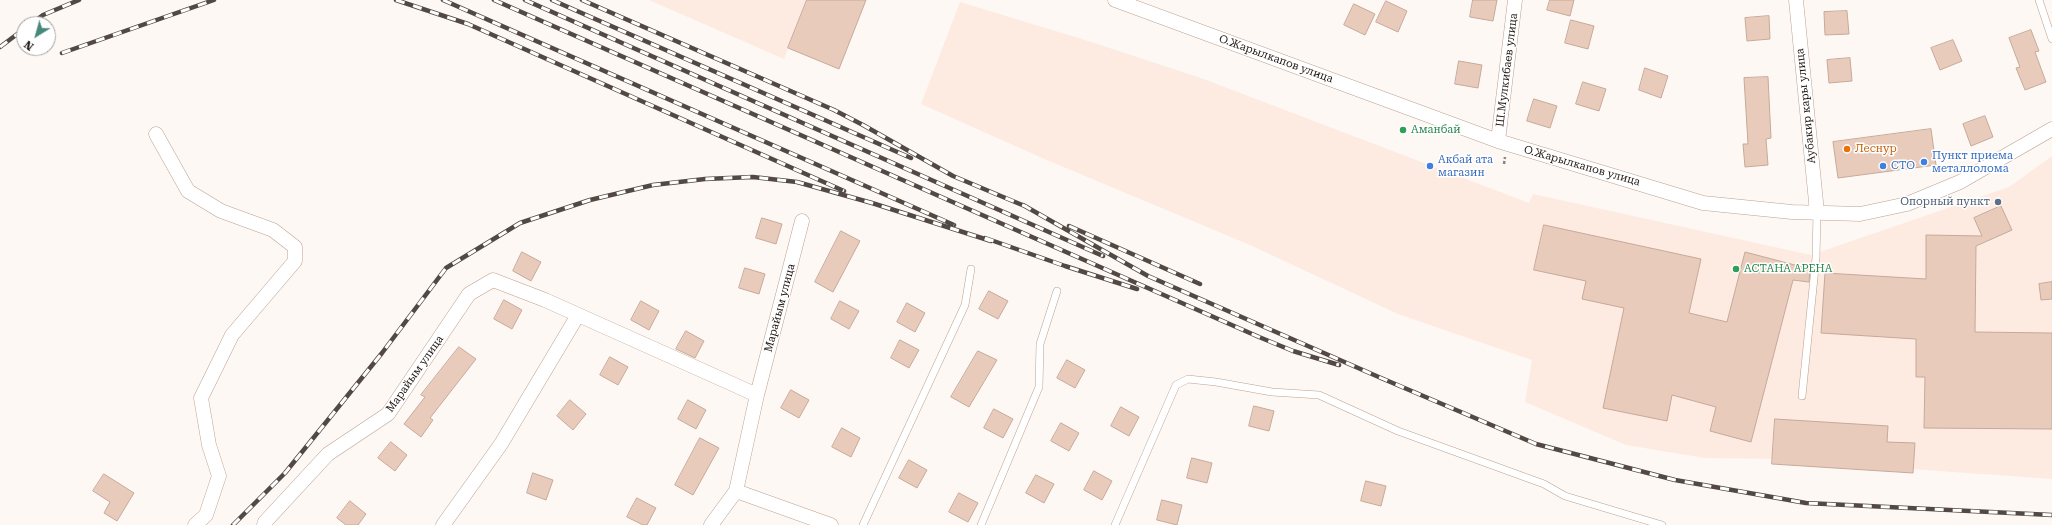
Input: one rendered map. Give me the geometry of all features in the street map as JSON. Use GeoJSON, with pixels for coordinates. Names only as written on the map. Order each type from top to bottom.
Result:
{"type":"FeatureCollection","features":[{"type":"Feature","properties":{"kind":"street","name":"О.Жарылкапов улица"},"geometry":{"type":"LineString","coordinates":[[1115,0],[1498,141],[1703,203],[1763,210],[1860,214],[1907,204],[1960,182],[2052,129]]}},
{"type":"Feature","properties":{"kind":"street","name":"Ш.Мулкибаев улица"},"geometry":{"type":"LineString","coordinates":[[1498,141],[1516,0]]}},
{"type":"Feature","properties":{"kind":"street","name":"Аубакир кары улица"},"geometry":{"type":"LineString","coordinates":[[1796,0],[1817,212]]}},
{"type":"Feature","properties":{"kind":"street"},"geometry":{"type":"LineString","coordinates":[[156,134],[188,190],[221,211],[273,230],[295,246],[295,261],[232,335],[201,398],[209,445],[219,476],[206,515],[195,525]]}},
{"type":"Feature","properties":{"kind":"street","name":"Марайым улица"},"geometry":{"type":"LineString","coordinates":[[711,525],[736,490],[757,395],[802,221]]}},
{"type":"Feature","properties":{"kind":"street","name":"Марайым улица"},"geometry":{"type":"LineString","coordinates":[[264,525],[265,522],[328,454],[388,414],[469,294],[493,280],[578,315],[757,395]]}},
{"type":"Feature","properties":{"kind":"street"},"geometry":{"type":"LineString","coordinates":[[443,525],[501,444],[578,315]]}},
{"type":"Feature","properties":{"kind":"street"},"geometry":{"type":"LineString","coordinates":[[736,490],[831,525]]}},
{"type":"Feature","properties":{"kind":"lane"},"geometry":{"type":"LineString","coordinates":[[2040,0],[2052,39]]}},
{"type":"Feature","properties":{"kind":"lane"},"geometry":{"type":"LineString","coordinates":[[1802,396],[1816,258],[1817,212]]}},
{"type":"Feature","properties":{"kind":"lane"},"geometry":{"type":"LineString","coordinates":[[863,525],[965,305],[971,269]]}},
{"type":"Feature","properties":{"kind":"lane"},"geometry":{"type":"LineString","coordinates":[[981,525],[1039,386],[1040,344],[1057,291]]}},
{"type":"Feature","properties":{"kind":"lane"},"geometry":{"type":"LineString","coordinates":[[1115,525],[1176,385],[1188,379],[1272,392],[1319,395],[1398,431],[1544,484],[1564,496],[1662,525]]}},
{"type":"Feature","properties":{"kind":"shaded area"},"geometry":{"type":"Polygon","coordinates":[[[649,0],[807,0],[784,59],[649,0]]]}},
{"type":"Feature","properties":{"kind":"shaded area"},"geometry":{"type":"Polygon","coordinates":[[[960,2],[1082,39],[1201,78],[1529,203],[1533,194],[1811,255],[2009,187],[2052,156],[2052,479],[1770,459],[1705,458],[1626,445],[1525,402],[1532,360],[1398,314],[1250,245],[1042,158],[921,104],[960,2]]]}},
{"type":"Feature","properties":{"kind":"building"},"geometry":{"type":"Polygon","coordinates":[[[807,0],[866,0],[839,69],[788,48],[807,0]]]}},
{"type":"Feature","properties":{"kind":"building"},"geometry":{"type":"Polygon","coordinates":[[[1473,0],[1497,0],[1493,21],[1470,17],[1473,0]]]}},
{"type":"Feature","properties":{"kind":"building"},"geometry":{"type":"Polygon","coordinates":[[[1550,0],[1574,0],[1570,16],[1547,10],[1550,0]]]}},
{"type":"Feature","properties":{"kind":"building"},"geometry":{"type":"Polygon","coordinates":[[[1386,1],[1407,11],[1398,32],[1376,22],[1386,1]]]}},
{"type":"Feature","properties":{"kind":"building"},"geometry":{"type":"Polygon","coordinates":[[[1354,4],[1375,14],[1365,35],[1344,25],[1354,4]]]}},
{"type":"Feature","properties":{"kind":"building"},"geometry":{"type":"Polygon","coordinates":[[[1847,11],[1849,34],[1825,35],[1824,12],[1847,11]]]}},
{"type":"Feature","properties":{"kind":"building"},"geometry":{"type":"Polygon","coordinates":[[[1769,16],[1770,39],[1747,41],[1745,18],[1769,16]]]}},
{"type":"Feature","properties":{"kind":"building"},"geometry":{"type":"Polygon","coordinates":[[[1571,20],[1594,26],[1588,49],[1565,43],[1571,20]]]}},
{"type":"Feature","properties":{"kind":"building"},"geometry":{"type":"Polygon","coordinates":[[[2031,30],[2039,51],[2035,52],[2046,82],[2025,90],[2016,68],[2020,67],[2009,38],[2031,30]]]}},
{"type":"Feature","properties":{"kind":"building"},"geometry":{"type":"Polygon","coordinates":[[[1953,40],[1962,61],[1940,70],[1931,48],[1953,40]]]}},
{"type":"Feature","properties":{"kind":"building"},"geometry":{"type":"Polygon","coordinates":[[[1850,58],[1852,81],[1829,83],[1827,60],[1850,58]]]}},
{"type":"Feature","properties":{"kind":"building"},"geometry":{"type":"Polygon","coordinates":[[[1459,61],[1482,65],[1478,88],[1455,84],[1459,61]]]}},
{"type":"Feature","properties":{"kind":"building"},"geometry":{"type":"Polygon","coordinates":[[[1645,68],[1668,76],[1661,98],[1639,90],[1645,68]]]}},
{"type":"Feature","properties":{"kind":"building"},"geometry":{"type":"Polygon","coordinates":[[[1768,77],[1771,138],[1766,139],[1768,165],[1745,167],[1743,144],[1748,144],[1744,78],[1768,77]]]}},
{"type":"Feature","properties":{"kind":"building"},"geometry":{"type":"Polygon","coordinates":[[[1583,82],[1606,89],[1599,111],[1576,104],[1583,82]]]}},
{"type":"Feature","properties":{"kind":"building"},"geometry":{"type":"Polygon","coordinates":[[[1534,99],[1557,106],[1550,128],[1527,121],[1534,99]]]}},
{"type":"Feature","properties":{"kind":"building"},"geometry":{"type":"Polygon","coordinates":[[[1985,116],[1993,137],[1971,146],[1963,124],[1985,116]]]}},
{"type":"Feature","properties":{"kind":"building"},"geometry":{"type":"Polygon","coordinates":[[[1931,129],[1936,165],[1838,178],[1833,142],[1931,129]]]}},
{"type":"Feature","properties":{"kind":"building"},"geometry":{"type":"Polygon","coordinates":[[[2001,206],[2012,230],[1976,246],[1975,332],[2052,333],[2052,429],[1924,428],[1925,377],[1916,377],[1916,339],[1821,333],[1825,273],[1926,279],[1926,235],[1982,236],[1974,218],[2001,206]]]}},
{"type":"Feature","properties":{"kind":"building"},"geometry":{"type":"Polygon","coordinates":[[[762,218],[782,224],[776,244],[756,238],[762,218]]]}},
{"type":"Feature","properties":{"kind":"building"},"geometry":{"type":"Polygon","coordinates":[[[1544,225],[1701,259],[1689,313],[1727,322],[1745,252],[1810,269],[1809,282],[1793,280],[1751,442],[1710,431],[1716,407],[1672,395],[1667,421],[1603,408],[1624,308],[1582,299],[1586,281],[1534,270],[1544,225]]]}},
{"type":"Feature","properties":{"kind":"building"},"geometry":{"type":"Polygon","coordinates":[[[841,231],[860,241],[833,292],[815,282],[841,231]]]}},
{"type":"Feature","properties":{"kind":"building"},"geometry":{"type":"Polygon","coordinates":[[[522,252],[541,262],[531,281],[513,271],[522,252]]]}},
{"type":"Feature","properties":{"kind":"building"},"geometry":{"type":"Polygon","coordinates":[[[745,268],[765,274],[759,294],[739,288],[745,268]]]}},
{"type":"Feature","properties":{"kind":"building"},"geometry":{"type":"Polygon","coordinates":[[[2052,282],[2052,299],[2041,300],[2039,284],[2052,282]]]}},
{"type":"Feature","properties":{"kind":"building"},"geometry":{"type":"Polygon","coordinates":[[[989,291],[1008,301],[998,319],[979,309],[989,291]]]}},
{"type":"Feature","properties":{"kind":"building"},"geometry":{"type":"Polygon","coordinates":[[[504,300],[522,310],[512,329],[494,319],[504,300]]]}},
{"type":"Feature","properties":{"kind":"building"},"geometry":{"type":"Polygon","coordinates":[[[641,301],[659,311],[649,330],[631,320],[641,301]]]}},
{"type":"Feature","properties":{"kind":"building"},"geometry":{"type":"Polygon","coordinates":[[[840,301],[859,311],[849,329],[831,319],[840,301]]]}},
{"type":"Feature","properties":{"kind":"building"},"geometry":{"type":"Polygon","coordinates":[[[907,303],[925,313],[915,332],[897,322],[907,303]]]}},
{"type":"Feature","properties":{"kind":"building"},"geometry":{"type":"Polygon","coordinates":[[[686,331],[704,341],[695,358],[676,349],[686,331]]]}},
{"type":"Feature","properties":{"kind":"building"},"geometry":{"type":"Polygon","coordinates":[[[900,340],[919,350],[909,368],[891,358],[900,340]]]}},
{"type":"Feature","properties":{"kind":"building"},"geometry":{"type":"Polygon","coordinates":[[[459,347],[476,359],[430,418],[433,420],[421,437],[404,424],[425,397],[421,395],[459,347]]]}},
{"type":"Feature","properties":{"kind":"building"},"geometry":{"type":"Polygon","coordinates":[[[978,351],[997,360],[969,407],[951,397],[978,351]]]}},
{"type":"Feature","properties":{"kind":"building"},"geometry":{"type":"Polygon","coordinates":[[[610,357],[628,367],[618,385],[600,375],[610,357]]]}},
{"type":"Feature","properties":{"kind":"building"},"geometry":{"type":"Polygon","coordinates":[[[1067,360],[1085,370],[1075,388],[1057,378],[1067,360]]]}},
{"type":"Feature","properties":{"kind":"building"},"geometry":{"type":"Polygon","coordinates":[[[791,390],[809,400],[799,418],[781,408],[791,390]]]}},
{"type":"Feature","properties":{"kind":"building"},"geometry":{"type":"Polygon","coordinates":[[[570,400],[586,414],[573,430],[557,416],[570,400]]]}},
{"type":"Feature","properties":{"kind":"building"},"geometry":{"type":"Polygon","coordinates":[[[688,400],[706,410],[696,429],[678,419],[688,400]]]}},
{"type":"Feature","properties":{"kind":"building"},"geometry":{"type":"Polygon","coordinates":[[[1254,406],[1274,411],[1269,431],[1249,426],[1254,406]]]}},
{"type":"Feature","properties":{"kind":"building"},"geometry":{"type":"Polygon","coordinates":[[[1121,407],[1139,417],[1129,436],[1111,426],[1121,407]]]}},
{"type":"Feature","properties":{"kind":"building"},"geometry":{"type":"Polygon","coordinates":[[[994,409],[1013,419],[1003,438],[984,428],[994,409]]]}},
{"type":"Feature","properties":{"kind":"building"},"geometry":{"type":"Polygon","coordinates":[[[1775,419],[1888,426],[1887,442],[1915,443],[1913,473],[1772,464],[1775,419]]]}},
{"type":"Feature","properties":{"kind":"building"},"geometry":{"type":"Polygon","coordinates":[[[1061,423],[1079,433],[1069,451],[1051,441],[1061,423]]]}},
{"type":"Feature","properties":{"kind":"building"},"geometry":{"type":"Polygon","coordinates":[[[842,428],[860,438],[851,457],[832,447],[842,428]]]}},
{"type":"Feature","properties":{"kind":"building"},"geometry":{"type":"Polygon","coordinates":[[[700,438],[719,448],[693,495],[675,485],[700,438]]]}},
{"type":"Feature","properties":{"kind":"building"},"geometry":{"type":"Polygon","coordinates":[[[391,442],[407,455],[395,471],[378,458],[391,442]]]}},
{"type":"Feature","properties":{"kind":"building"},"geometry":{"type":"Polygon","coordinates":[[[1192,458],[1212,463],[1207,483],[1187,478],[1192,458]]]}},
{"type":"Feature","properties":{"kind":"building"},"geometry":{"type":"Polygon","coordinates":[[[909,460],[927,470],[917,488],[899,478],[909,460]]]}},
{"type":"Feature","properties":{"kind":"building"},"geometry":{"type":"Polygon","coordinates":[[[1094,471],[1112,481],[1102,500],[1084,490],[1094,471]]]}},
{"type":"Feature","properties":{"kind":"building"},"geometry":{"type":"Polygon","coordinates":[[[533,473],[553,480],[546,500],[527,493],[533,473]]]}},
{"type":"Feature","properties":{"kind":"building"},"geometry":{"type":"Polygon","coordinates":[[[104,474],[134,493],[117,521],[104,513],[110,502],[93,491],[104,474]]]}},
{"type":"Feature","properties":{"kind":"building"},"geometry":{"type":"Polygon","coordinates":[[[1036,475],[1054,484],[1044,503],[1026,493],[1036,475]]]}},
{"type":"Feature","properties":{"kind":"building"},"geometry":{"type":"Polygon","coordinates":[[[1366,481],[1386,486],[1381,506],[1361,501],[1366,481]]]}},
{"type":"Feature","properties":{"kind":"building"},"geometry":{"type":"Polygon","coordinates":[[[959,493],[978,503],[968,522],[949,512],[959,493]]]}},
{"type":"Feature","properties":{"kind":"building"},"geometry":{"type":"Polygon","coordinates":[[[637,498],[656,508],[647,525],[643,525],[627,517],[637,498]]]}},
{"type":"Feature","properties":{"kind":"building"},"geometry":{"type":"Polygon","coordinates":[[[1162,500],[1182,505],[1177,525],[1157,520],[1162,500]]]}},
{"type":"Feature","properties":{"kind":"building"},"geometry":{"type":"Polygon","coordinates":[[[350,501],[366,514],[358,525],[346,525],[337,518],[350,501]]]}},
{"type":"Feature","properties":{"kind":"railway"},"geometry":{"type":"LineString","coordinates":[[42,16],[79,0]]}},
{"type":"Feature","properties":{"kind":"railway"},"geometry":{"type":"LineString","coordinates":[[62,53],[214,0]]}},
{"type":"Feature","properties":{"kind":"railway"},"geometry":{"type":"LineString","coordinates":[[396,0],[468,24],[844,191]]}},
{"type":"Feature","properties":{"kind":"railway"},"geometry":{"type":"LineString","coordinates":[[443,0],[954,225]]}},
{"type":"Feature","properties":{"kind":"railway"},"geometry":{"type":"LineString","coordinates":[[494,0],[1259,337],[1293,351],[1339,365]]}},
{"type":"Feature","properties":{"kind":"railway"},"geometry":{"type":"LineString","coordinates":[[525,0],[1103,256]]}},
{"type":"Feature","properties":{"kind":"railway"},"geometry":{"type":"LineString","coordinates":[[552,0],[911,158]]}},
{"type":"Feature","properties":{"kind":"railway"},"geometry":{"type":"LineString","coordinates":[[582,0],[834,110],[953,176],[1027,207]]}},
{"type":"Feature","properties":{"kind":"railway"},"geometry":{"type":"LineString","coordinates":[[0,47],[16,35]]}},
{"type":"Feature","properties":{"kind":"railway"},"geometry":{"type":"LineString","coordinates":[[233,525],[285,473],[382,353],[446,268],[520,223],[590,200],[653,185],[705,179],[753,177],[797,182],[872,203],[991,241]]}},
{"type":"Feature","properties":{"kind":"railway"},"geometry":{"type":"LineString","coordinates":[[1023,205],[1148,276],[1536,444],[1675,480],[1806,503],[2052,515]]}},
{"type":"Feature","properties":{"kind":"railway"},"geometry":{"type":"LineString","coordinates":[[1069,226],[1200,284]]}},
{"type":"Feature","properties":{"kind":"railway"},"geometry":{"type":"LineString","coordinates":[[985,238],[1137,289]]}},
{"type":"Feature","properties":{"kind":"place","name":"Аманбай"},"geometry":{"type":"Point","coordinates":[1403,130]}},
{"type":"Feature","properties":{"kind":"place","name":"Леснур"},"geometry":{"type":"Point","coordinates":[1847,149]}},
{"type":"Feature","properties":{"kind":"place","name":"Пункт приема металлолома"},"geometry":{"type":"Point","coordinates":[1924,162]}},
{"type":"Feature","properties":{"kind":"place","name":"Акбай ата магазин"},"geometry":{"type":"Point","coordinates":[1430,166]}},
{"type":"Feature","properties":{"kind":"place","name":"СТО"},"geometry":{"type":"Point","coordinates":[1883,166]}},
{"type":"Feature","properties":{"kind":"place","name":"Опорный пункт"},"geometry":{"type":"Point","coordinates":[1998,202]}},
{"type":"Feature","properties":{"kind":"place","name":"АСТАНА АРЕНА"},"geometry":{"type":"Point","coordinates":[1736,269]}}]}
